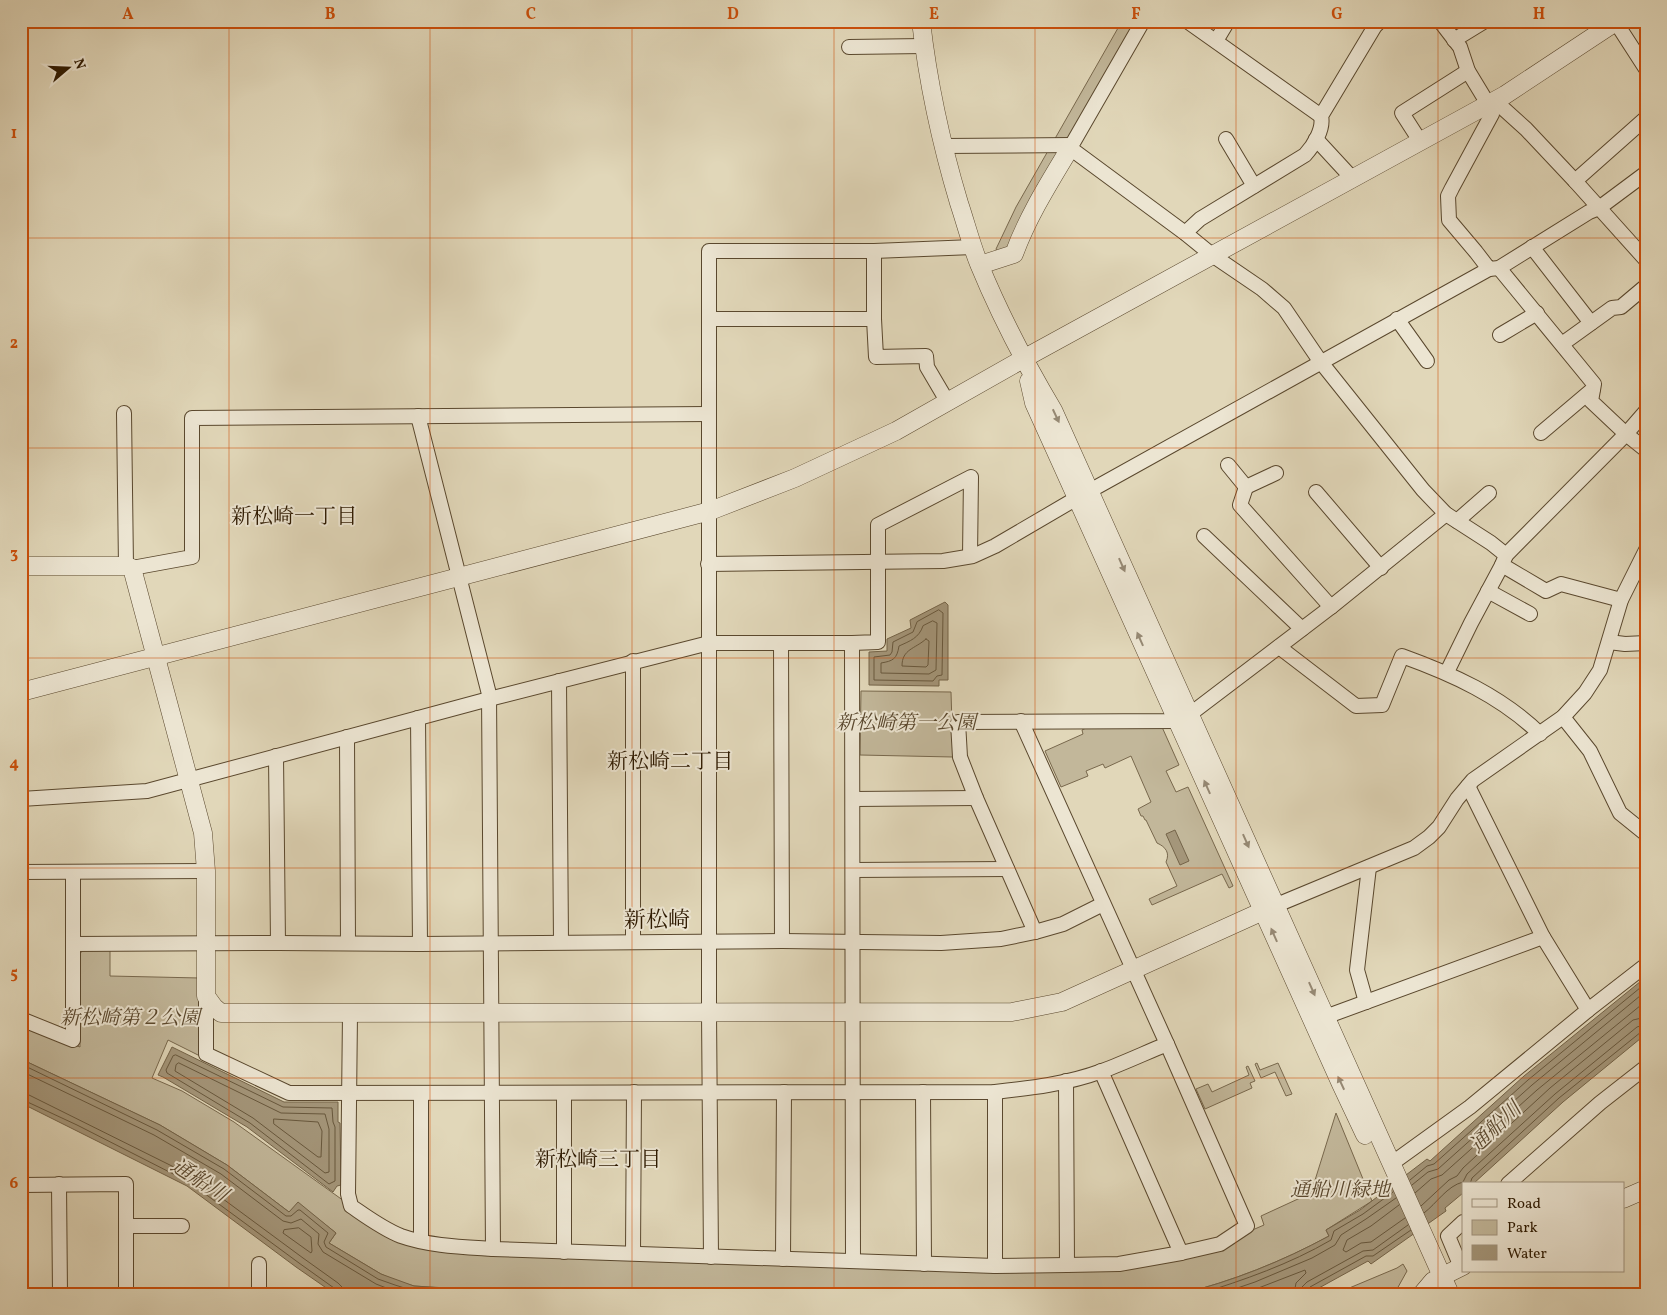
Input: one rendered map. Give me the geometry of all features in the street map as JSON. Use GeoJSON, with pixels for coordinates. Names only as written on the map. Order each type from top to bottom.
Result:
{"type":"FeatureCollection","features":[{"type":"Feature","properties":{"kind":"street"},"geometry":{"type":"LineString","coordinates":[[921,21],[943,146],[980,265],[998,309],[1023,359],[1053,410],[1083,495],[1269,909],[1341,1084],[1390,1169]]}},
{"type":"Feature","properties":{"kind":"street"},"geometry":{"type":"LineString","coordinates":[[980,265],[1014,254],[1033,211],[1143,21]]}},
{"type":"Feature","properties":{"kind":"street"},"geometry":{"type":"LineString","coordinates":[[1185,233],[1200,219],[1305,155],[1312,148],[1323,122],[1321,116],[1187,21]]}},
{"type":"Feature","properties":{"kind":"street"},"geometry":{"type":"LineString","coordinates":[[1216,41],[1228,21]]}},
{"type":"Feature","properties":{"kind":"street"},"geometry":{"type":"LineString","coordinates":[[1321,116],[1348,69],[1380,21]]}},
{"type":"Feature","properties":{"kind":"street"},"geometry":{"type":"LineString","coordinates":[[1440,21],[1460,47],[1468,71],[1492,102],[1526,129],[1646,260]]}},
{"type":"Feature","properties":{"kind":"street"},"geometry":{"type":"LineString","coordinates":[[1454,40],[1485,21]]}},
{"type":"Feature","properties":{"kind":"street"},"geometry":{"type":"LineString","coordinates":[[21,692],[710,511],[795,478],[896,431],[1023,359],[1492,102],[1616,22],[1644,62]]}},
{"type":"Feature","properties":{"kind":"street"},"geometry":{"type":"LineString","coordinates":[[849,47],[924,46]]}},
{"type":"Feature","properties":{"kind":"street"},"geometry":{"type":"LineString","coordinates":[[1420,141],[1402,113],[1468,71]]}},
{"type":"Feature","properties":{"kind":"street"},"geometry":{"type":"LineString","coordinates":[[1492,102],[1492,114],[1448,196],[1449,220],[1476,252],[1537,313],[1594,384],[1591,401],[1646,450]]}},
{"type":"Feature","properties":{"kind":"street"},"geometry":{"type":"LineString","coordinates":[[1575,181],[1646,118]]}},
{"type":"Feature","properties":{"kind":"street"},"geometry":{"type":"LineString","coordinates":[[1226,139],[1254,186]]}},
{"type":"Feature","properties":{"kind":"street"},"geometry":{"type":"LineString","coordinates":[[1316,139],[1352,178]]}},
{"type":"Feature","properties":{"kind":"street"},"geometry":{"type":"LineString","coordinates":[[943,146],[1071,146],[1212,255],[1262,289],[1284,308],[1320,362],[1424,490],[1452,518],[1490,543],[1504,560],[1546,591],[1561,584],[1621,600]]}},
{"type":"Feature","properties":{"kind":"street"},"geometry":{"type":"LineString","coordinates":[[708,564],[943,561],[970,556],[995,546],[1397,319],[1532,247],[1589,212],[1600,208],[1646,173]]}},
{"type":"Feature","properties":{"kind":"street"},"geometry":{"type":"LineString","coordinates":[[711,1257],[708,564],[710,511],[708,414],[709,251],[874,251],[973,247]]}},
{"type":"Feature","properties":{"kind":"street"},"geometry":{"type":"LineString","coordinates":[[1532,247],[1591,323]]}},
{"type":"Feature","properties":{"kind":"street"},"geometry":{"type":"LineString","coordinates":[[874,251],[876,357],[926,356],[927,366],[947,401]]}},
{"type":"Feature","properties":{"kind":"street"},"geometry":{"type":"LineString","coordinates":[[1562,344],[1612,308],[1621,307],[1646,286]]}},
{"type":"Feature","properties":{"kind":"street"},"geometry":{"type":"LineString","coordinates":[[1500,335],[1537,313]]}},
{"type":"Feature","properties":{"kind":"street"},"geometry":{"type":"LineString","coordinates":[[708,319],[874,319]]}},
{"type":"Feature","properties":{"kind":"street"},"geometry":{"type":"LineString","coordinates":[[1397,319],[1427,360]]}},
{"type":"Feature","properties":{"kind":"street"},"geometry":{"type":"LineString","coordinates":[[1541,433],[1593,389]]}},
{"type":"Feature","properties":{"kind":"street"},"geometry":{"type":"LineString","coordinates":[[1447,672],[1504,560],[1646,411]]}},
{"type":"Feature","properties":{"kind":"street"},"geometry":{"type":"LineString","coordinates":[[124,413],[129,567],[156,657],[203,833],[206,870],[206,1054],[289,1094],[995,1092],[1038,1088],[1066,1081],[1101,1071],[1166,1044]]}},
{"type":"Feature","properties":{"kind":"street"},"geometry":{"type":"LineString","coordinates":[[21,566],[129,567],[192,557],[192,418],[708,414]]}},
{"type":"Feature","properties":{"kind":"street"},"geometry":{"type":"LineString","coordinates":[[418,416],[489,698],[490,1092],[493,1249]]}},
{"type":"Feature","properties":{"kind":"street"},"geometry":{"type":"LineString","coordinates":[[1228,465],[1246,487]]}},
{"type":"Feature","properties":{"kind":"street"},"geometry":{"type":"LineString","coordinates":[[1276,472],[1246,487],[1240,505],[1331,607]]}},
{"type":"Feature","properties":{"kind":"street"},"geometry":{"type":"LineString","coordinates":[[21,799],[148,790],[489,698],[709,643],[878,642],[878,525],[971,477],[970,556]]}},
{"type":"Feature","properties":{"kind":"street"},"geometry":{"type":"LineString","coordinates":[[1316,492],[1381,568]]}},
{"type":"Feature","properties":{"kind":"street"},"geometry":{"type":"LineString","coordinates":[[1035,932],[960,757],[958,722],[1183,718],[1381,568],[1489,493]]}},
{"type":"Feature","properties":{"kind":"street"},"geometry":{"type":"LineString","coordinates":[[1204,536],[1302,629]]}},
{"type":"Feature","properties":{"kind":"street"},"geometry":{"type":"LineString","coordinates":[[206,996],[221,1013],[350,1014],[1012,1012],[1062,1002],[1269,909],[1414,848],[1429,837],[1439,827],[1457,799],[1473,780],[1563,717],[1585,692],[1600,670],[1621,600],[1646,550]]}},
{"type":"Feature","properties":{"kind":"street"},"geometry":{"type":"LineString","coordinates":[[1488,591],[1530,614]]}},
{"type":"Feature","properties":{"kind":"street"},"geometry":{"type":"LineString","coordinates":[[1609,642],[1625,644],[1646,643]]}},
{"type":"Feature","properties":{"kind":"street"},"geometry":{"type":"LineString","coordinates":[[781,643],[782,941]]}},
{"type":"Feature","properties":{"kind":"street"},"geometry":{"type":"LineString","coordinates":[[852,643],[853,1262]]}},
{"type":"Feature","properties":{"kind":"street"},"geometry":{"type":"LineString","coordinates":[[1278,647],[1356,706],[1382,705],[1402,656],[1464,680],[1501,703],[1530,724],[1540,734]]}},
{"type":"Feature","properties":{"kind":"street"},"geometry":{"type":"LineString","coordinates":[[633,661],[633,942]]}},
{"type":"Feature","properties":{"kind":"street"},"geometry":{"type":"LineString","coordinates":[[559,681],[561,942]]}},
{"type":"Feature","properties":{"kind":"street"},"geometry":{"type":"LineString","coordinates":[[1563,717],[1590,751],[1620,813],[1646,834]]}},
{"type":"Feature","properties":{"kind":"street"},"geometry":{"type":"LineString","coordinates":[[418,718],[420,944]]}},
{"type":"Feature","properties":{"kind":"street"},"geometry":{"type":"LineString","coordinates":[[350,1014],[348,1194],[351,1206],[382,1227],[401,1236],[421,1241],[493,1249],[633,1252],[711,1257],[995,1266],[1119,1264],[1181,1254],[1220,1244],[1247,1226],[1021,721]]}},
{"type":"Feature","properties":{"kind":"street"},"geometry":{"type":"LineString","coordinates":[[347,737],[348,943]]}},
{"type":"Feature","properties":{"kind":"street"},"geometry":{"type":"LineString","coordinates":[[276,756],[278,943]]}},
{"type":"Feature","properties":{"kind":"street"},"geometry":{"type":"LineString","coordinates":[[1468,786],[1543,937],[1588,1010]]}},
{"type":"Feature","properties":{"kind":"street"},"geometry":{"type":"LineString","coordinates":[[853,799],[976,798]]}},
{"type":"Feature","properties":{"kind":"street"},"geometry":{"type":"LineString","coordinates":[[1366,1002],[1357,970],[1369,867]]}},
{"type":"Feature","properties":{"kind":"street"},"geometry":{"type":"LineString","coordinates":[[853,870],[1007,869]]}},
{"type":"Feature","properties":{"kind":"street"},"geometry":{"type":"LineString","coordinates":[[21,872],[206,870]]}},
{"type":"Feature","properties":{"kind":"street"},"geometry":{"type":"LineString","coordinates":[[21,1018],[73,1040],[73,872]]}},
{"type":"Feature","properties":{"kind":"street"},"geometry":{"type":"LineString","coordinates":[[73,944],[491,944],[709,941],[950,942],[1001,939],[1035,932],[1064,924],[1104,904]]}},
{"type":"Feature","properties":{"kind":"street"},"geometry":{"type":"LineString","coordinates":[[1269,909],[1325,1018],[1429,1261],[1434,1286]]}},
{"type":"Feature","properties":{"kind":"street"},"geometry":{"type":"LineString","coordinates":[[1325,1018],[1543,937]]}},
{"type":"Feature","properties":{"kind":"street"},"geometry":{"type":"LineString","coordinates":[[1390,1169],[1646,965]]}},
{"type":"Feature","properties":{"kind":"street"},"geometry":{"type":"LineString","coordinates":[[1510,1182],[1600,1103],[1646,1067]]}},
{"type":"Feature","properties":{"kind":"street"},"geometry":{"type":"LineString","coordinates":[[1101,1071],[1181,1254]]}},
{"type":"Feature","properties":{"kind":"street"},"geometry":{"type":"LineString","coordinates":[[1066,1081],[1067,1265]]}},
{"type":"Feature","properties":{"kind":"street"},"geometry":{"type":"LineString","coordinates":[[633,1252],[634,1092]]}},
{"type":"Feature","properties":{"kind":"street"},"geometry":{"type":"LineString","coordinates":[[783,1259],[784,1092]]}},
{"type":"Feature","properties":{"kind":"street"},"geometry":{"type":"LineString","coordinates":[[922,1092],[924,1264]]}},
{"type":"Feature","properties":{"kind":"street"},"geometry":{"type":"LineString","coordinates":[[995,1092],[995,1266]]}},
{"type":"Feature","properties":{"kind":"street"},"geometry":{"type":"LineString","coordinates":[[421,1093],[421,1241]]}},
{"type":"Feature","properties":{"kind":"street"},"geometry":{"type":"LineString","coordinates":[[564,1093],[564,1252]]}},
{"type":"Feature","properties":{"kind":"street"},"geometry":{"type":"LineString","coordinates":[[60,1184],[60,1294]]}},
{"type":"Feature","properties":{"kind":"street"},"geometry":{"type":"LineString","coordinates":[[21,1185],[126,1184],[126,1294]]}},
{"type":"Feature","properties":{"kind":"street"},"geometry":{"type":"LineString","coordinates":[[1624,1198],[1646,1189]]}},
{"type":"Feature","properties":{"kind":"street"},"geometry":{"type":"LineString","coordinates":[[1434,1286],[1462,1266],[1448,1236],[1462,1223]]}},
{"type":"Feature","properties":{"kind":"street"},"geometry":{"type":"LineString","coordinates":[[126,1226],[182,1226]]}},
{"type":"Feature","properties":{"kind":"street"},"geometry":{"type":"LineString","coordinates":[[259,1264],[259,1294]]}},
{"type":"Feature","properties":{"kind":"street"},"geometry":{"type":"LineString","coordinates":[[1434,1286],[1450,1294]]}},
{"type":"Feature","properties":{"kind":"green space"},"geometry":{"type":"Polygon","coordinates":[[[1122,21],[1139,21],[1009,250],[998,254],[996,249],[1016,207],[1122,21]]]}},
{"type":"Feature","properties":{"kind":"green space","name":"新松崎第一公園"},"geometry":{"type":"Polygon","coordinates":[[[861,691],[951,692],[953,757],[860,755],[861,691]]]}},
{"type":"Feature","properties":{"kind":"green space"},"geometry":{"type":"Polygon","coordinates":[[[1088,727],[1162,727],[1179,765],[1166,771],[1176,792],[1188,787],[1233,886],[1229,888],[1222,874],[1152,905],[1149,899],[1177,886],[1166,862],[1168,856],[1166,851],[1163,846],[1157,843],[1146,820],[1141,816],[1138,809],[1151,802],[1131,756],[1105,768],[1103,764],[1086,771],[1088,776],[1061,787],[1045,751],[1083,734],[1082,730],[1088,727]]]}},
{"type":"Feature","properties":{"kind":"green space","name":"通船川緑地"},"geometry":{"type":"Polygon","coordinates":[[[110,949],[110,976],[200,978],[202,1057],[168,1040],[152,1078],[182,1091],[234,1122],[351,1206],[421,1241],[1067,1266],[1220,1244],[1264,1225],[1261,1216],[1311,1193],[1336,1113],[1372,1201],[1326,1230],[1329,1236],[1293,1254],[1237,1277],[1180,1294],[546,1294],[414,1286],[381,1274],[329,1243],[336,1233],[298,1203],[289,1212],[227,1165],[160,1125],[21,1059],[21,1024],[80,1047],[79,955],[83,950],[110,949]]]}},
{"type":"Feature","properties":{"kind":"green space"},"geometry":{"type":"Polygon","coordinates":[[[1257,1063],[1260,1070],[1278,1063],[1292,1094],[1286,1096],[1275,1072],[1261,1078],[1255,1064],[1257,1063]]]}},
{"type":"Feature","properties":{"kind":"green space"},"geometry":{"type":"Polygon","coordinates":[[[1248,1066],[1255,1081],[1250,1083],[1252,1088],[1205,1109],[1196,1089],[1208,1084],[1212,1092],[1249,1075],[1246,1067],[1248,1066]]]}},
{"type":"Feature","properties":{"kind":"green space"},"geometry":{"type":"Polygon","coordinates":[[[1403,1264],[1407,1271],[1397,1289],[1389,1294],[1335,1294],[1397,1268],[1403,1264]]]}},
{"type":"Feature","properties":{"kind":"water"},"geometry":{"type":"Polygon","coordinates":[[[945,602],[948,605],[948,680],[939,680],[939,686],[869,685],[869,652],[887,651],[887,639],[911,628],[910,620],[945,602]]]}},
{"type":"Feature","properties":{"kind":"water"},"geometry":{"type":"Polygon","coordinates":[[[1175,830],[1189,861],[1180,865],[1166,834],[1175,830]]]}},
{"type":"Feature","properties":{"kind":"water","name":"通船川"},"geometry":{"type":"Polygon","coordinates":[[[1646,977],[1646,1034],[1563,1102],[1475,1182],[1462,1182],[1462,1194],[1445,1208],[1446,1211],[1371,1264],[1368,1261],[1308,1294],[1180,1294],[1256,1270],[1329,1236],[1326,1230],[1360,1210],[1427,1159],[1430,1161],[1524,1076],[1646,977]]]}},
{"type":"Feature","properties":{"kind":"water"},"geometry":{"type":"Polygon","coordinates":[[[172,1047],[284,1102],[338,1102],[341,1185],[337,1186],[333,1192],[247,1127],[158,1075],[172,1047]]]}},
{"type":"Feature","properties":{"kind":"water","name":"通船川"},"geometry":{"type":"Polygon","coordinates":[[[21,1059],[160,1125],[227,1165],[289,1212],[298,1202],[336,1233],[329,1243],[381,1274],[414,1286],[546,1294],[335,1294],[187,1186],[21,1103],[21,1059]]]}},
{"type":"Feature","properties":{"kind":"district","name":"新松崎一丁目"},"geometry":{"type":"Point","coordinates":[294,517]}},
{"type":"Feature","properties":{"kind":"district","name":"新松崎二丁目"},"geometry":{"type":"Point","coordinates":[670,762]}},
{"type":"Feature","properties":{"kind":"district","name":"新松崎"},"geometry":{"type":"Point","coordinates":[657,921]}},
{"type":"Feature","properties":{"kind":"district","name":"新松崎三丁目"},"geometry":{"type":"Point","coordinates":[598,1160]}},
{"type":"Feature","properties":{"kind":"park label","name":"新松崎第２公園"},"geometry":{"type":"Point","coordinates":[130,1019]}}]}
